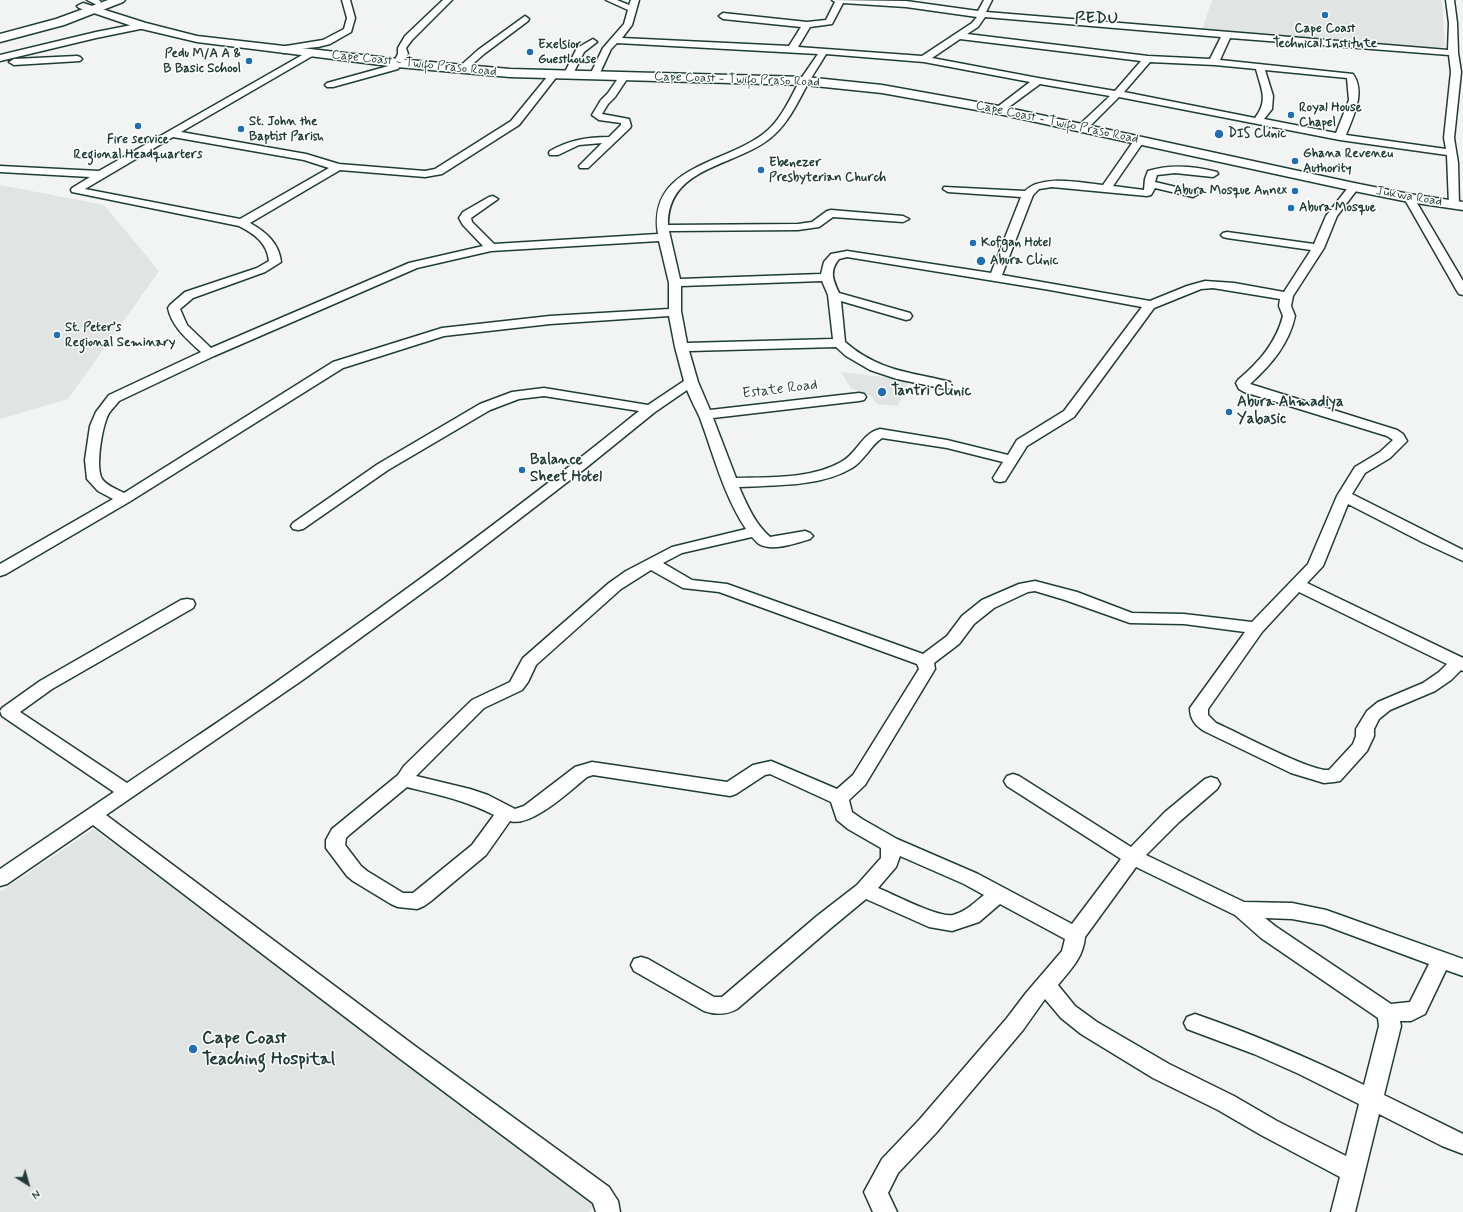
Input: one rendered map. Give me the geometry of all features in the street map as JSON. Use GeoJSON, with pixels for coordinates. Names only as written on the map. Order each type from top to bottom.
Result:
{"type":"FeatureCollection","features":[{"type":"Feature","properties":{"kind":"highway"},"geometry":{"type":"LineString","coordinates":[[60,22],[99,7]]}},
{"type":"Feature","properties":{"kind":"highway"},"geometry":{"type":"LineString","coordinates":[[1,34],[82,18],[99,7]]}},
{"type":"Feature","properties":{"kind":"highway"},"geometry":{"type":"LineString","coordinates":[[1,34],[27,23],[99,7]]}},
{"type":"Feature","properties":{"kind":"main road","name":"Cape Coast - Twifo Praso Road"},"geometry":{"type":"LineString","coordinates":[[99,7],[142,26],[197,39],[397,63],[510,73],[555,73],[805,81],[882,89],[999,110],[1354,187]]}},
{"type":"Feature","properties":{"kind":"main road","name":"Jukwa Road"},"geometry":{"type":"LineString","coordinates":[[1354,187],[1409,198],[1458,205]]}},
{"type":"Feature","properties":{"kind":"street"},"geometry":{"type":"LineString","coordinates":[[284,50],[297,44],[331,42],[348,30],[351,18],[346,0]]}},
{"type":"Feature","properties":{"kind":"street"},"geometry":{"type":"LineString","coordinates":[[330,84],[395,67],[403,54],[402,48],[408,38],[448,0]]}},
{"type":"Feature","properties":{"kind":"street"},"geometry":{"type":"LineString","coordinates":[[610,0],[632,9]]}},
{"type":"Feature","properties":{"kind":"street"},"geometry":{"type":"LineString","coordinates":[[595,75],[607,48],[628,25],[635,0]]}},
{"type":"Feature","properties":{"kind":"street"},"geometry":{"type":"LineString","coordinates":[[924,59],[978,22],[988,0]]}},
{"type":"Feature","properties":{"kind":"street"},"geometry":{"type":"LineString","coordinates":[[1450,0],[1453,23],[1453,51],[1459,72],[1449,138],[1458,205]]}},
{"type":"Feature","properties":{"kind":"street"},"geometry":{"type":"LineString","coordinates":[[723,16],[807,25],[829,22],[838,1],[906,2],[981,14],[1150,27],[1227,35],[1453,51],[1463,50]]}},
{"type":"Feature","properties":{"kind":"street"},"geometry":{"type":"LineString","coordinates":[[462,69],[481,52],[525,20]]}},
{"type":"Feature","properties":{"kind":"street"},"geometry":{"type":"LineString","coordinates":[[1453,23],[1463,24]]}},
{"type":"Feature","properties":{"kind":"street"},"geometry":{"type":"LineString","coordinates":[[791,49],[797,42],[800,33],[807,25]]}},
{"type":"Feature","properties":{"kind":"street"},"geometry":{"type":"LineString","coordinates":[[0,60],[96,35],[142,26]]}},
{"type":"Feature","properties":{"kind":"street"},"geometry":{"type":"LineString","coordinates":[[1215,62],[1215,57],[1227,35]]}},
{"type":"Feature","properties":{"kind":"street"},"geometry":{"type":"LineString","coordinates":[[959,36],[1148,59],[1215,62],[1350,76],[1352,78],[1354,100],[1340,137]]}},
{"type":"Feature","properties":{"kind":"street"},"geometry":{"type":"LineString","coordinates":[[615,40],[824,51],[924,59],[1340,137],[1452,153]]}},
{"type":"Feature","properties":{"kind":"street"},"geometry":{"type":"LineString","coordinates":[[568,74],[580,50],[593,42]]}},
{"type":"Feature","properties":{"kind":"street"},"geometry":{"type":"LineString","coordinates":[[805,536],[769,543],[754,532],[731,483],[691,382],[682,347],[675,312],[675,283],[663,233],[662,214],[670,194],[682,181],[708,166],[754,145],[776,128],[796,100],[805,81],[824,51]]}},
{"type":"Feature","properties":{"kind":"street"},"geometry":{"type":"LineString","coordinates":[[209,353],[181,326],[175,316],[174,308],[189,295],[261,270],[275,262],[275,255],[269,242],[262,235],[242,223],[76,190],[101,174],[312,53]]}},
{"type":"Feature","properties":{"kind":"street"},"geometry":{"type":"LineString","coordinates":[[0,60],[57,61],[77,59]]}},
{"type":"Feature","properties":{"kind":"street"},"geometry":{"type":"LineString","coordinates":[[1082,128],[1117,94],[1148,59]]}},
{"type":"Feature","properties":{"kind":"street"},"geometry":{"type":"LineString","coordinates":[[1257,122],[1267,109],[1268,96],[1260,67]]}},
{"type":"Feature","properties":{"kind":"street"},"geometry":{"type":"LineString","coordinates":[[173,134],[306,157],[338,167],[426,174],[438,172],[515,122],[555,73]]}},
{"type":"Feature","properties":{"kind":"street"},"geometry":{"type":"LineString","coordinates":[[584,166],[626,126],[626,122],[622,120],[599,117],[597,115],[597,111],[612,95],[624,76]]}},
{"type":"Feature","properties":{"kind":"street"},"geometry":{"type":"LineString","coordinates":[[999,110],[1038,81]]}},
{"type":"Feature","properties":{"kind":"street"},"geometry":{"type":"LineString","coordinates":[[1451,121],[1463,122]]}},
{"type":"Feature","properties":{"kind":"street"},"geometry":{"type":"LineString","coordinates":[[554,153],[574,142],[584,140],[612,140]]}},
{"type":"Feature","properties":{"kind":"street"},"geometry":{"type":"LineString","coordinates":[[1106,188],[1139,141]]}},
{"type":"Feature","properties":{"kind":"street"},"geometry":{"type":"LineString","coordinates":[[242,223],[338,167]]}},
{"type":"Feature","properties":{"kind":"street"},"geometry":{"type":"LineString","coordinates":[[0,169],[101,174]]}},
{"type":"Feature","properties":{"kind":"street"},"geometry":{"type":"LineString","coordinates":[[994,278],[1028,194],[1035,187],[1052,184],[1106,188],[1139,193],[1149,192],[1152,174],[1162,170],[1180,169],[1213,174]]}},
{"type":"Feature","properties":{"kind":"street"},"geometry":{"type":"LineString","coordinates":[[1151,184],[1193,194]]}},
{"type":"Feature","properties":{"kind":"street"},"geometry":{"type":"LineString","coordinates":[[1298,585],[1461,664],[1429,687],[1384,706],[1372,715],[1365,729],[1365,736],[1361,747],[1334,776],[1324,777],[1297,768],[1210,727],[1199,718],[1199,708],[1256,628],[1315,566],[1344,496],[1360,470],[1385,455],[1400,441],[1398,437],[1392,433],[1244,386],[1243,383],[1258,369],[1285,332],[1290,316],[1284,309],[1287,296],[1318,248],[1332,216],[1354,187]]}},
{"type":"Feature","properties":{"kind":"street"},"geometry":{"type":"LineString","coordinates":[[948,189],[1028,194]]}},
{"type":"Feature","properties":{"kind":"street"},"geometry":{"type":"LineString","coordinates":[[1409,198],[1463,291]]}},
{"type":"Feature","properties":{"kind":"street"},"geometry":{"type":"LineString","coordinates":[[491,248],[467,223],[465,218],[467,214],[493,199]]}},
{"type":"Feature","properties":{"kind":"street"},"geometry":{"type":"LineString","coordinates":[[124,499],[103,488],[94,479],[92,460],[97,426],[103,412],[114,398],[209,353],[370,285],[413,265],[491,248],[663,233],[815,225],[831,213],[903,219]]}},
{"type":"Feature","properties":{"kind":"street"},"geometry":{"type":"LineString","coordinates":[[1226,235],[1318,248]]}},
{"type":"Feature","properties":{"kind":"street"},"geometry":{"type":"LineString","coordinates":[[945,385],[906,378],[881,370],[862,362],[850,354],[839,343],[838,321],[834,295],[826,277],[830,262],[835,256],[847,254],[1071,290],[1150,305],[1204,286],[1221,286],[1287,296]]}},
{"type":"Feature","properties":{"kind":"street"},"geometry":{"type":"LineString","coordinates":[[675,283],[826,277]]}},
{"type":"Feature","properties":{"kind":"street"},"geometry":{"type":"LineString","coordinates":[[834,295],[906,316]]}},
{"type":"Feature","properties":{"kind":"street"},"geometry":{"type":"LineString","coordinates":[[1000,478],[1022,443],[1069,414],[1150,305]]}},
{"type":"Feature","properties":{"kind":"street"},"geometry":{"type":"LineString","coordinates":[[0,570],[124,499],[338,365],[442,332],[550,320],[675,312]]}},
{"type":"Feature","properties":{"kind":"street"},"geometry":{"type":"LineString","coordinates":[[682,347],[839,343]]}},
{"type":"Feature","properties":{"kind":"street"},"geometry":{"type":"LineString","coordinates":[[0,878],[94,816],[298,675],[438,574],[582,464],[650,409],[691,382]]}},
{"type":"Feature","properties":{"kind":"street"},"geometry":{"type":"LineString","coordinates":[[298,526],[383,467],[485,407],[512,396],[534,392],[544,392],[650,409]]}},
{"type":"Feature","properties":{"kind":"street","name":"Estate Road"},"geometry":{"type":"LineString","coordinates":[[705,416],[859,397]]}},
{"type":"Feature","properties":{"kind":"street"},"geometry":{"type":"LineString","coordinates":[[731,483],[772,481],[813,476],[840,468],[849,464],[860,454],[869,442],[880,433],[947,444],[1012,460]]}},
{"type":"Feature","properties":{"kind":"street"},"geometry":{"type":"LineString","coordinates":[[1344,496],[1463,556]]}},
{"type":"Feature","properties":{"kind":"street"},"geometry":{"type":"LineString","coordinates":[[506,813],[479,850],[424,896],[417,900],[407,901],[398,899],[354,871],[336,848],[335,843],[336,836],[342,830],[404,780],[410,772],[472,709],[485,700],[516,686],[520,682],[529,662],[615,586],[632,574],[677,550],[754,532]]}},
{"type":"Feature","properties":{"kind":"street"},"geometry":{"type":"LineString","coordinates":[[651,563],[689,584],[721,587],[925,661]]}},
{"type":"Feature","properties":{"kind":"street"},"geometry":{"type":"LineString","coordinates":[[925,661],[954,640],[968,620],[988,604],[1024,587],[1035,586],[1071,596],[1130,618],[1184,620],[1256,628]]}},
{"type":"Feature","properties":{"kind":"street"},"geometry":{"type":"LineString","coordinates":[[128,792],[4,713],[46,685],[187,604]]}},
{"type":"Feature","properties":{"kind":"street"},"geometry":{"type":"LineString","coordinates":[[839,798],[859,780],[927,669],[925,661]]}},
{"type":"Feature","properties":{"kind":"street"},"geometry":{"type":"LineString","coordinates":[[404,780],[464,794],[516,816],[531,811],[586,769],[592,768],[730,790],[759,770],[765,767],[771,767],[839,798],[844,815],[855,824],[890,844],[966,876],[1075,934]]}},
{"type":"Feature","properties":{"kind":"street"},"geometry":{"type":"LineString","coordinates":[[1013,781],[1133,857],[1242,910],[1268,932],[1388,1013],[1411,1012],[1418,1008],[1441,960]]}},
{"type":"Feature","properties":{"kind":"street"},"geometry":{"type":"LineString","coordinates":[[885,1212],[876,1192],[890,1166],[933,1120],[1071,955],[1074,947],[1075,934],[1133,857],[1172,817],[1211,784]]}},
{"type":"Feature","properties":{"kind":"street"},"geometry":{"type":"LineString","coordinates":[[94,816],[407,1052],[601,1195],[606,1201],[608,1212]]}},
{"type":"Feature","properties":{"kind":"street"},"geometry":{"type":"LineString","coordinates":[[641,965],[711,1005],[724,1006],[730,1003],[824,922],[864,890],[890,862],[890,844]]}},
{"type":"Feature","properties":{"kind":"street"},"geometry":{"type":"LineString","coordinates":[[864,890],[936,920],[952,923],[972,916],[999,893]]}},
{"type":"Feature","properties":{"kind":"street"},"geometry":{"type":"LineString","coordinates":[[1242,910],[1292,911],[1326,918],[1463,968]]}},
{"type":"Feature","properties":{"kind":"street"},"geometry":{"type":"LineString","coordinates":[[1046,985],[1068,1012],[1090,1028],[1161,1071],[1226,1103],[1269,1128],[1353,1172]]}},
{"type":"Feature","properties":{"kind":"street"},"geometry":{"type":"LineString","coordinates":[[1343,1212],[1390,1026],[1388,1013]]}},
{"type":"Feature","properties":{"kind":"street"},"geometry":{"type":"LineString","coordinates":[[1195,1023],[1269,1050],[1463,1144]]}},
{"type":"Feature","properties":{"kind":"shaded area","name":"Cape Coast Technical Institute"},"geometry":{"type":"Polygon","coordinates":[[[1212,0],[1442,0],[1445,47],[1436,48],[1202,30],[1212,0]]]}},
{"type":"Feature","properties":{"kind":"shaded area","name":"St. Peter’s Regional Seminary"},"geometry":{"type":"Polygon","coordinates":[[[0,185],[104,205],[159,271],[68,399],[0,419],[0,185]]]}},
{"type":"Feature","properties":{"kind":"shaded area","name":"Tantri Clinic"},"geometry":{"type":"Polygon","coordinates":[[[841,372],[909,380],[898,406],[877,404],[871,396],[851,388],[841,372]]]}},
{"type":"Feature","properties":{"kind":"shaded area","name":"Cape Coast Teaching Hospital"},"geometry":{"type":"Polygon","coordinates":[[[94,829],[595,1205],[589,1212],[0,1212],[0,892],[94,829]]]}},
{"type":"Feature","properties":{"kind":"place","name":"Cape Coast Technical Institute"},"geometry":{"type":"Point","coordinates":[1325,15]}},
{"type":"Feature","properties":{"kind":"place","name":"Exelsior Guesthouse"},"geometry":{"type":"Point","coordinates":[530,52]}},
{"type":"Feature","properties":{"kind":"place","name":"Pedu M/A A & B Basic School"},"geometry":{"type":"Point","coordinates":[249,61]}},
{"type":"Feature","properties":{"kind":"place","name":"Royal House Chapel"},"geometry":{"type":"Point","coordinates":[1291,115]}},
{"type":"Feature","properties":{"kind":"place","name":"Fire service Regional Headquarters"},"geometry":{"type":"Point","coordinates":[138,126]}},
{"type":"Feature","properties":{"kind":"place","name":"St. John the Baptist Parish"},"geometry":{"type":"Point","coordinates":[241,129]}},
{"type":"Feature","properties":{"kind":"place","name":"DIS Clinic"},"geometry":{"type":"Point","coordinates":[1219,134]}},
{"type":"Feature","properties":{"kind":"place","name":"Ghana Reveneu Authority"},"geometry":{"type":"Point","coordinates":[1295,161]}},
{"type":"Feature","properties":{"kind":"place","name":"Ebenezer Presbyterian Church"},"geometry":{"type":"Point","coordinates":[761,170]}},
{"type":"Feature","properties":{"kind":"place","name":"Abura Mosque Annex"},"geometry":{"type":"Point","coordinates":[1295,191]}},
{"type":"Feature","properties":{"kind":"place","name":"Abura Mosque"},"geometry":{"type":"Point","coordinates":[1291,208]}},
{"type":"Feature","properties":{"kind":"place","name":"Kofgan Hotel"},"geometry":{"type":"Point","coordinates":[973,243]}},
{"type":"Feature","properties":{"kind":"place","name":"Abura Clinic"},"geometry":{"type":"Point","coordinates":[981,261]}},
{"type":"Feature","properties":{"kind":"place","name":"St. Peter’s Regional Seminary"},"geometry":{"type":"Point","coordinates":[57,335]}},
{"type":"Feature","properties":{"kind":"place","name":"Tantri Clinic"},"geometry":{"type":"Point","coordinates":[882,392]}},
{"type":"Feature","properties":{"kind":"place","name":"Abura Ahmadiya Yabasic"},"geometry":{"type":"Point","coordinates":[1229,412]}},
{"type":"Feature","properties":{"kind":"place","name":"Balance Sheet Hotel"},"geometry":{"type":"Point","coordinates":[522,470]}},
{"type":"Feature","properties":{"kind":"place","name":"Cape Coast Teaching Hospital"},"geometry":{"type":"Point","coordinates":[193,1049]}},
{"type":"Feature","properties":{"kind":"district","name":"PEDU"},"geometry":{"type":"Point","coordinates":[1097,20]}}]}
